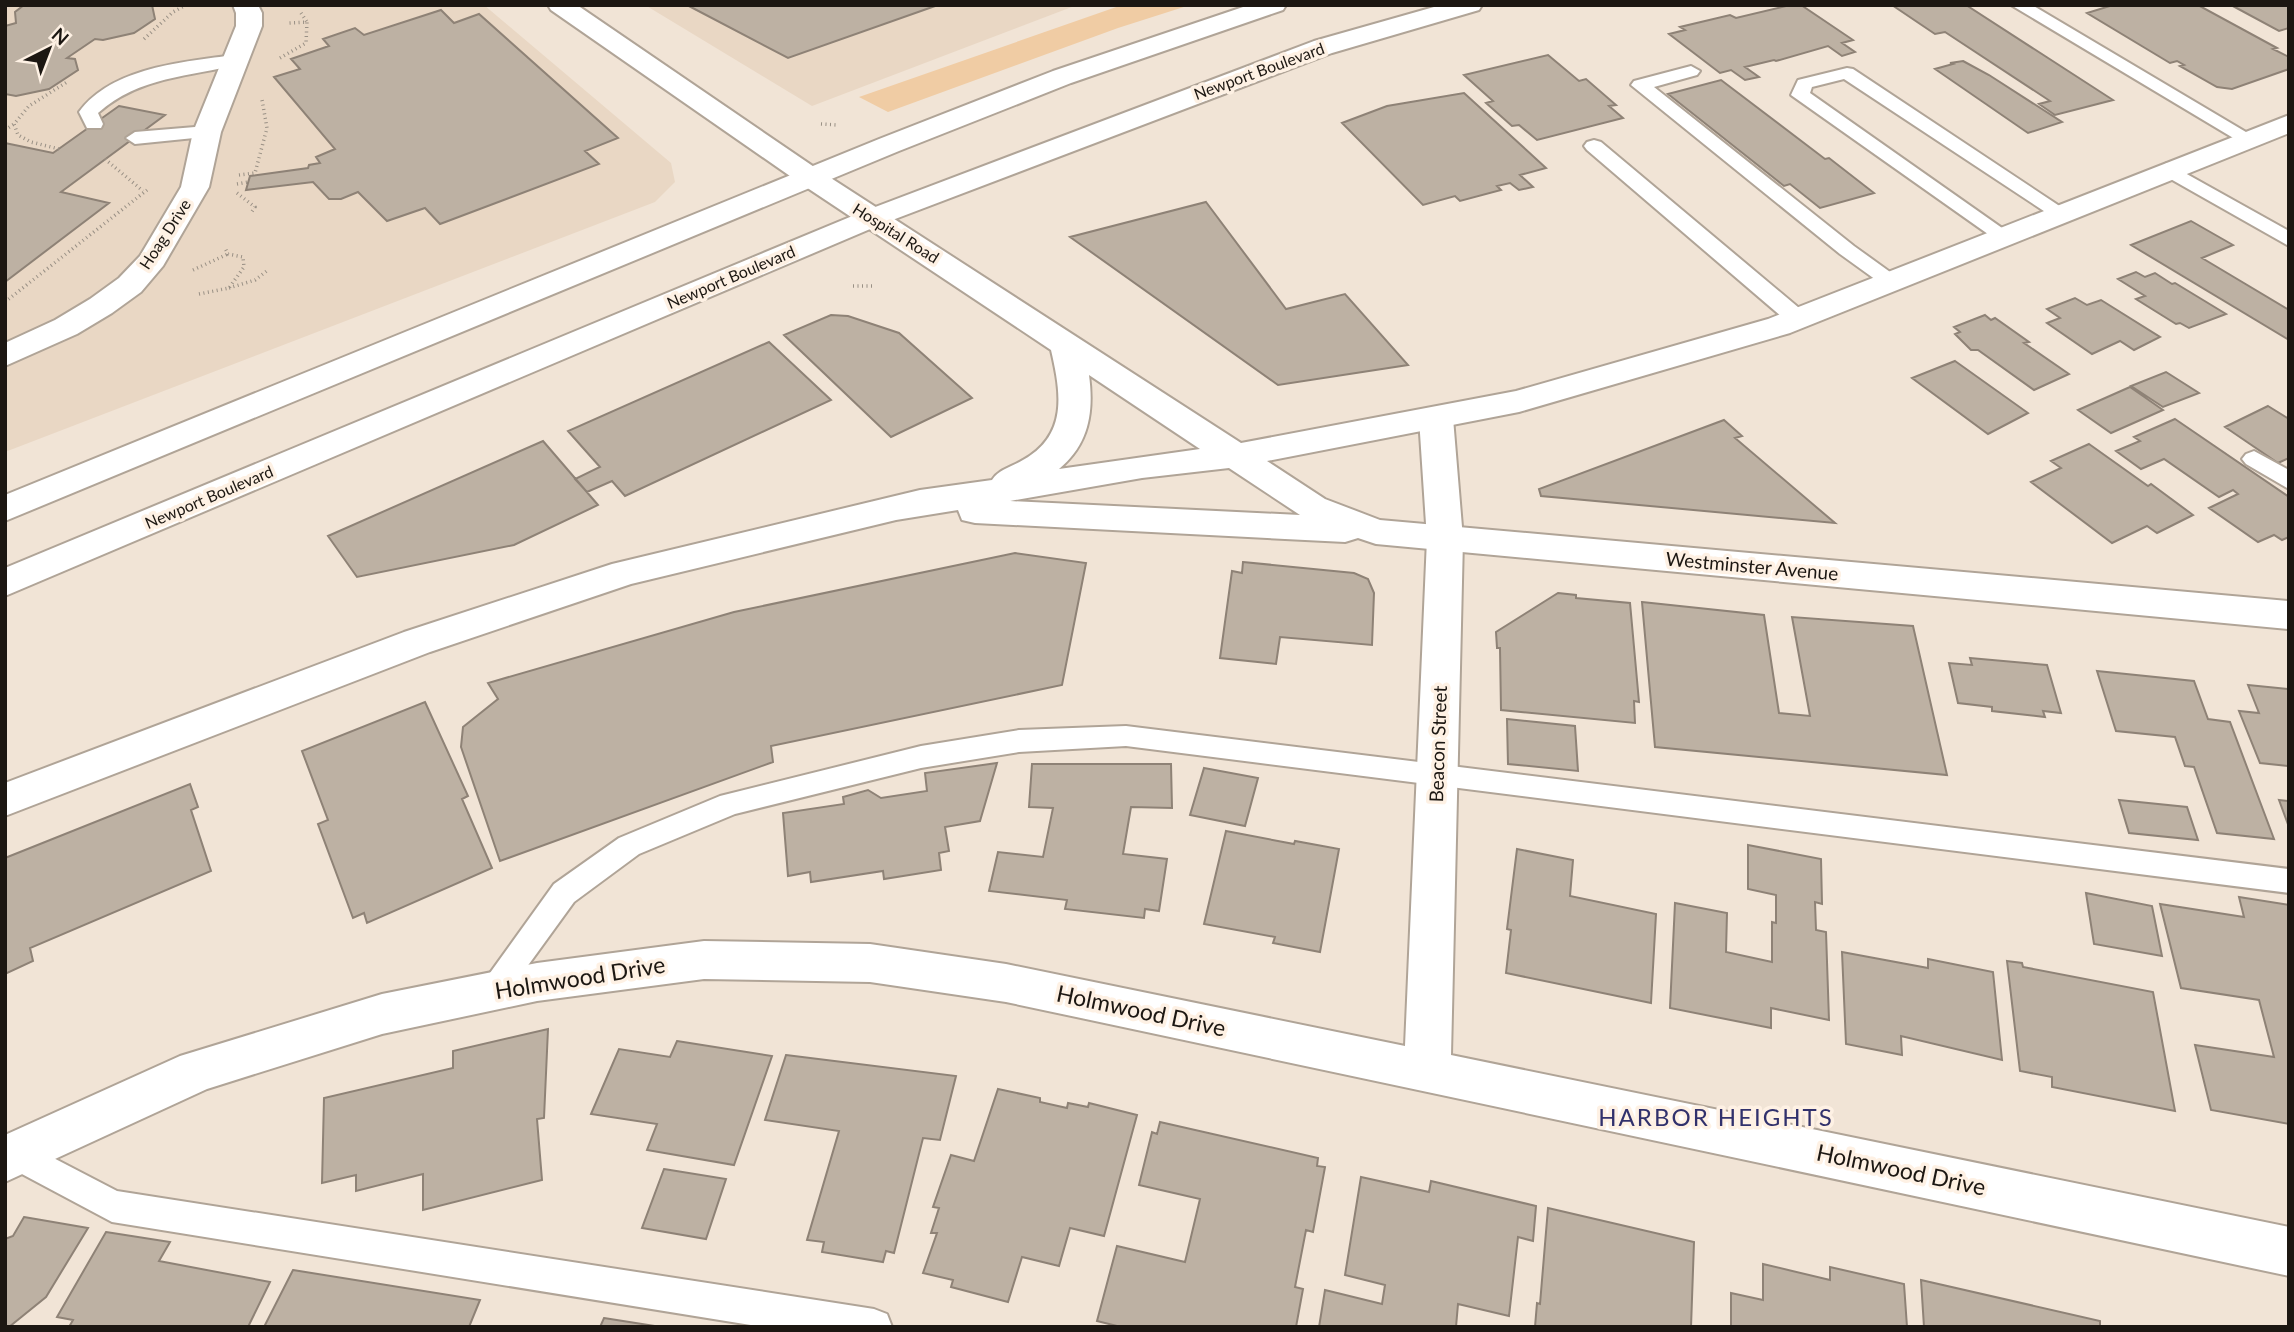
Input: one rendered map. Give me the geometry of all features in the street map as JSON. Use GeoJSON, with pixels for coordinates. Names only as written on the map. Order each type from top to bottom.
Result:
{"type":"FeatureCollection","features":[{"type":"Feature","properties":{"kind":"main road","name":"Hoag Drive"},"geometry":{"type":"LineString","coordinates":[[5,355],[65,327],[130,285],[152,260],[195,187],[207,132],[249,26],[249,13],[245,5]]}},
{"type":"Feature","properties":{"kind":"main road","name":"Hospital Road"},"geometry":{"type":"LineString","coordinates":[[560,5],[810,177],[1234,456]]}},
{"type":"Feature","properties":{"kind":"main road"},"geometry":{"type":"LineString","coordinates":[[5,509],[810,177],[1062,77],[1274,5]]}},
{"type":"Feature","properties":{"kind":"main road","name":"Newport Boulevard"},"geometry":{"type":"LineString","coordinates":[[5,583],[872,218],[1324,47],[1470,5]]}},
{"type":"Feature","properties":{"kind":"main road"},"geometry":{"type":"LineString","coordinates":[[896,508],[1142,467],[1234,456],[1519,401],[1797,318],[2167,169],[2289,123]]}},
{"type":"Feature","properties":{"kind":"main road"},"geometry":{"type":"LineString","coordinates":[[5,800],[416,642],[625,573],[1010,481],[1053,457],[1069,434],[1076,410],[1074,377],[1066,345]]}},
{"type":"Feature","properties":{"kind":"main road","name":"Beacon Street"},"geometry":{"type":"LineString","coordinates":[[1427,1071],[1445,538],[1436,418]]}},
{"type":"Feature","properties":{"kind":"main road","name":"Westminster Avenue"},"geometry":{"type":"LineString","coordinates":[[1234,456],[1313,507],[1376,532],[2289,615]]}},
{"type":"Feature","properties":{"kind":"main road"},"geometry":{"type":"LineString","coordinates":[[896,508],[1219,522],[1376,532]]}},
{"type":"Feature","properties":{"kind":"main road","name":"Holmwood Drive"},"geometry":{"type":"LineString","coordinates":[[11,1157],[197,1071],[382,1014],[537,982],[704,960],[870,963],[1006,983],[2289,1252]]}},
{"type":"Feature","properties":{"kind":"lane"},"geometry":{"type":"LineString","coordinates":[[2019,5],[2248,138]]}},
{"type":"Feature","properties":{"kind":"lane"},"geometry":{"type":"LineString","coordinates":[[94,124],[88,112],[102,98],[124,86],[176,69],[234,60]]}},
{"type":"Feature","properties":{"kind":"lane"},"geometry":{"type":"LineString","coordinates":[[1691,71],[1640,85],[1847,250],[1890,281]]}},
{"type":"Feature","properties":{"kind":"lane"},"geometry":{"type":"LineString","coordinates":[[2002,236],[1800,95],[1804,84],[1847,73],[2060,213]]}},
{"type":"Feature","properties":{"kind":"lane"},"geometry":{"type":"LineString","coordinates":[[135,138],[207,132]]}},
{"type":"Feature","properties":{"kind":"lane"},"geometry":{"type":"LineString","coordinates":[[1594,146],[1797,318]]}},
{"type":"Feature","properties":{"kind":"lane"},"geometry":{"type":"LineString","coordinates":[[2167,169],[2289,240]]}},
{"type":"Feature","properties":{"kind":"lane"},"geometry":{"type":"LineString","coordinates":[[2253,459],[2289,481]]}},
{"type":"Feature","properties":{"kind":"lane"},"geometry":{"type":"LineString","coordinates":[[492,991],[564,893],[629,846],[730,804],[921,757],[1020,741],[1126,736],[2289,881]]}},
{"type":"Feature","properties":{"kind":"lane"},"geometry":{"type":"LineString","coordinates":[[11,1157],[113,1206],[874,1327]]}},
{"type":"Feature","properties":{"kind":"path"},"geometry":{"type":"LineString","coordinates":[[145,39],[173,12],[186,5]]}},
{"type":"Feature","properties":{"kind":"path"},"geometry":{"type":"LineString","coordinates":[[273,63],[306,43],[307,22],[301,13]]}},
{"type":"Feature","properties":{"kind":"path"},"geometry":{"type":"LineString","coordinates":[[285,23],[307,22]]}},
{"type":"Feature","properties":{"kind":"path"},"geometry":{"type":"LineString","coordinates":[[251,213],[255,207],[236,193],[236,184],[238,175],[255,173],[268,137],[268,116],[260,94]]}},
{"type":"Feature","properties":{"kind":"path"},"geometry":{"type":"LineString","coordinates":[[5,130],[14,124]]}},
{"type":"Feature","properties":{"kind":"path"},"geometry":{"type":"LineString","coordinates":[[106,159],[143,191]]}},
{"type":"Feature","properties":{"kind":"path"},"geometry":{"type":"LineString","coordinates":[[236,184],[248,182]]}},
{"type":"Feature","properties":{"kind":"path"},"geometry":{"type":"LineString","coordinates":[[5,302],[143,191],[154,190]]}},
{"type":"Feature","properties":{"kind":"path"},"geometry":{"type":"LineString","coordinates":[[225,248],[228,254],[243,257],[244,267],[229,288]]}},
{"type":"Feature","properties":{"kind":"path"},"geometry":{"type":"LineString","coordinates":[[200,294],[255,280],[268,270]]}},
{"type":"Feature","properties":{"kind":"path"},"geometry":{"type":"LineString","coordinates":[[853,286],[874,286]]}},
{"type":"Feature","properties":{"kind":"shaded area"},"geometry":{"type":"Polygon","coordinates":[[[5,5],[484,5],[671,163],[675,182],[655,202],[5,452],[5,5]]]}},
{"type":"Feature","properties":{"kind":"shaded area"},"geometry":{"type":"Polygon","coordinates":[[[645,5],[1077,5],[812,106],[645,5]]]}},
{"type":"Feature","properties":{"kind":"shaded area"},"geometry":{"type":"Polygon","coordinates":[[[1122,5],[1190,5],[1118,28],[888,112],[859,97],[1122,5]]]}},
{"type":"Feature","properties":{"kind":"building"},"geometry":{"type":"Polygon","coordinates":[[[24,5],[152,5],[155,19],[134,33],[103,40],[95,39],[67,58],[75,59],[78,70],[49,89],[16,96],[5,94],[5,26],[16,23],[15,12],[24,5]]]}},
{"type":"Feature","properties":{"kind":"building"},"geometry":{"type":"Polygon","coordinates":[[[687,5],[938,5],[788,58],[687,5]]]}},
{"type":"Feature","properties":{"kind":"building"},"geometry":{"type":"Polygon","coordinates":[[[1790,5],[1801,5],[1853,40],[1842,43],[1855,52],[1842,56],[1828,46],[1745,67],[1759,77],[1745,80],[1731,70],[1720,73],[1669,34],[1685,30],[1680,27],[1730,15],[1736,18],[1790,5]]]}},
{"type":"Feature","properties":{"kind":"building"},"geometry":{"type":"Polygon","coordinates":[[[1892,5],[1966,5],[2113,100],[2055,115],[2039,104],[2050,101],[1945,32],[1935,34],[1892,5]]]}},
{"type":"Feature","properties":{"kind":"building"},"geometry":{"type":"Polygon","coordinates":[[[2113,5],[2198,5],[2277,48],[2273,49],[2289,57],[2289,69],[2232,89],[2217,87],[2180,66],[2184,65],[2177,61],[2170,63],[2087,13],[2113,5]]]}},
{"type":"Feature","properties":{"kind":"building"},"geometry":{"type":"Polygon","coordinates":[[[2231,5],[2289,5],[2289,28],[2279,31],[2231,5]]]}},
{"type":"Feature","properties":{"kind":"building"},"geometry":{"type":"Polygon","coordinates":[[[441,10],[454,23],[479,14],[618,138],[585,151],[599,164],[440,224],[425,208],[387,221],[358,192],[341,199],[329,199],[313,182],[246,190],[250,176],[308,168],[309,165],[320,163],[316,157],[335,149],[274,77],[300,69],[291,59],[329,46],[323,39],[355,28],[364,35],[441,10]]]}},
{"type":"Feature","properties":{"kind":"building"},"geometry":{"type":"Polygon","coordinates":[[[1548,55],[1579,81],[1586,79],[1616,105],[1609,106],[1623,118],[1537,140],[1519,125],[1512,126],[1486,103],[1493,101],[1464,75],[1548,55]]]}},
{"type":"Feature","properties":{"kind":"building"},"geometry":{"type":"Polygon","coordinates":[[[1963,61],[2062,122],[2028,133],[1935,69],[1963,61]]]}},
{"type":"Feature","properties":{"kind":"building"},"geometry":{"type":"Polygon","coordinates":[[[1721,80],[1874,193],[1820,208],[1790,184],[1784,186],[1668,94],[1721,80]]]}},
{"type":"Feature","properties":{"kind":"building"},"geometry":{"type":"Polygon","coordinates":[[[1464,93],[1546,168],[1520,175],[1533,187],[1519,190],[1510,183],[1497,186],[1501,190],[1460,201],[1455,196],[1423,205],[1342,123],[1387,106],[1464,93]]]}},
{"type":"Feature","properties":{"kind":"building"},"geometry":{"type":"Polygon","coordinates":[[[119,106],[165,115],[61,192],[109,203],[5,282],[5,143],[53,153],[119,106]]]}},
{"type":"Feature","properties":{"kind":"building"},"geometry":{"type":"Polygon","coordinates":[[[1206,202],[1286,309],[1345,294],[1408,365],[1278,385],[1070,237],[1206,202]]]}},
{"type":"Feature","properties":{"kind":"building"},"geometry":{"type":"Polygon","coordinates":[[[2191,221],[2233,245],[2202,258],[2289,310],[2289,340],[2131,245],[2191,221]]]}},
{"type":"Feature","properties":{"kind":"building"},"geometry":{"type":"Polygon","coordinates":[[[2136,272],[2145,277],[2155,273],[2226,314],[2189,328],[2180,323],[2176,324],[2136,299],[2145,296],[2118,279],[2136,272]]]}},
{"type":"Feature","properties":{"kind":"building"},"geometry":{"type":"Polygon","coordinates":[[[2075,298],[2087,305],[2101,300],[2160,337],[2134,350],[2120,341],[2092,354],[2047,323],[2060,318],[2047,309],[2075,298]]]}},
{"type":"Feature","properties":{"kind":"building"},"geometry":{"type":"Polygon","coordinates":[[[831,315],[848,316],[899,333],[972,398],[891,437],[784,335],[831,315]]]}},
{"type":"Feature","properties":{"kind":"building"},"geometry":{"type":"Polygon","coordinates":[[[1985,315],[1991,320],[1995,318],[2029,342],[2024,343],[2069,374],[2034,390],[1978,350],[1971,350],[1955,334],[1960,332],[1954,327],[1985,315]]]}},
{"type":"Feature","properties":{"kind":"building"},"geometry":{"type":"Polygon","coordinates":[[[769,342],[831,400],[625,496],[612,481],[587,492],[575,479],[600,467],[568,431],[769,342]]]}},
{"type":"Feature","properties":{"kind":"building"},"geometry":{"type":"Polygon","coordinates":[[[1955,361],[2028,413],[1988,434],[1912,378],[1955,361]]]}},
{"type":"Feature","properties":{"kind":"building"},"geometry":{"type":"Polygon","coordinates":[[[2166,372],[2199,393],[2163,407],[2131,386],[2166,372]]]}},
{"type":"Feature","properties":{"kind":"building"},"geometry":{"type":"Polygon","coordinates":[[[2130,387],[2163,410],[2111,433],[2078,410],[2130,387]]]}},
{"type":"Feature","properties":{"kind":"building"},"geometry":{"type":"Polygon","coordinates":[[[2268,406],[2289,419],[2289,458],[2278,463],[2225,427],[2268,406]]]}},
{"type":"Feature","properties":{"kind":"building"},"geometry":{"type":"Polygon","coordinates":[[[2175,419],[2289,497],[2289,537],[2282,540],[2274,535],[2258,542],[2209,508],[2238,494],[2233,490],[2219,497],[2164,459],[2141,469],[2116,451],[2140,441],[2134,437],[2175,419]]]}},
{"type":"Feature","properties":{"kind":"building"},"geometry":{"type":"Polygon","coordinates":[[[1724,420],[1742,436],[1735,438],[1835,523],[1541,496],[1539,489],[1724,420]]]}},
{"type":"Feature","properties":{"kind":"building"},"geometry":{"type":"Polygon","coordinates":[[[543,441],[598,505],[514,545],[357,577],[328,536],[543,441]]]}},
{"type":"Feature","properties":{"kind":"building"},"geometry":{"type":"Polygon","coordinates":[[[2089,444],[2193,515],[2157,533],[2147,526],[2112,543],[2031,482],[2061,468],[2051,461],[2089,444]]]}},
{"type":"Feature","properties":{"kind":"building"},"geometry":{"type":"Polygon","coordinates":[[[1015,553],[1086,563],[1062,685],[771,746],[773,762],[500,861],[461,747],[463,727],[498,699],[488,683],[734,612],[1015,553]]]}},
{"type":"Feature","properties":{"kind":"building"},"geometry":{"type":"Polygon","coordinates":[[[1243,562],[1354,573],[1368,579],[1374,593],[1372,645],[1280,637],[1276,664],[1220,658],[1232,571],[1242,573],[1243,562]]]}},
{"type":"Feature","properties":{"kind":"building"},"geometry":{"type":"Polygon","coordinates":[[[1558,593],[1576,595],[1576,598],[1630,603],[1639,702],[1634,701],[1635,723],[1501,710],[1500,648],[1497,648],[1496,632],[1558,593]]]}},
{"type":"Feature","properties":{"kind":"building"},"geometry":{"type":"Polygon","coordinates":[[[1642,602],[1764,615],[1779,713],[1810,716],[1792,617],[1913,626],[1947,775],[1655,747],[1642,602]]]}},
{"type":"Feature","properties":{"kind":"building"},"geometry":{"type":"Polygon","coordinates":[[[1970,658],[2047,665],[2061,713],[2043,711],[2045,717],[1992,711],[1992,707],[1958,703],[1949,663],[1972,665],[1970,658]]]}},
{"type":"Feature","properties":{"kind":"building"},"geometry":{"type":"Polygon","coordinates":[[[2097,671],[2194,681],[2208,719],[2230,722],[2274,839],[2217,833],[2194,767],[2185,766],[2175,737],[2116,731],[2097,671]]]}},
{"type":"Feature","properties":{"kind":"building"},"geometry":{"type":"Polygon","coordinates":[[[2248,685],[2289,689],[2289,766],[2260,763],[2239,711],[2259,713],[2248,685]]]}},
{"type":"Feature","properties":{"kind":"building"},"geometry":{"type":"Polygon","coordinates":[[[425,702],[468,796],[462,799],[492,868],[367,923],[364,913],[353,918],[318,824],[328,820],[302,751],[425,702]]]}},
{"type":"Feature","properties":{"kind":"building"},"geometry":{"type":"Polygon","coordinates":[[[1507,719],[1575,726],[1578,771],[1508,764],[1507,719]]]}},
{"type":"Feature","properties":{"kind":"building"},"geometry":{"type":"Polygon","coordinates":[[[997,763],[980,821],[945,827],[949,851],[939,853],[941,870],[884,879],[883,871],[811,882],[810,872],[788,876],[783,813],[844,804],[843,797],[868,790],[881,798],[927,791],[925,773],[997,763]]]}},
{"type":"Feature","properties":{"kind":"building"},"geometry":{"type":"Polygon","coordinates":[[[1032,764],[1171,764],[1172,808],[1131,807],[1123,854],[1167,859],[1159,911],[1145,909],[1144,918],[1065,909],[1067,900],[989,891],[998,852],[1043,857],[1053,808],[1029,807],[1032,764]]]}},
{"type":"Feature","properties":{"kind":"building"},"geometry":{"type":"Polygon","coordinates":[[[1204,768],[1258,778],[1245,826],[1190,815],[1204,768]]]}},
{"type":"Feature","properties":{"kind":"building"},"geometry":{"type":"Polygon","coordinates":[[[190,784],[198,807],[191,810],[211,871],[30,948],[33,961],[5,974],[5,858],[190,784]]]}},
{"type":"Feature","properties":{"kind":"building"},"geometry":{"type":"Polygon","coordinates":[[[2119,800],[2187,807],[2198,840],[2129,833],[2119,800]]]}},
{"type":"Feature","properties":{"kind":"building"},"geometry":{"type":"Polygon","coordinates":[[[2279,800],[2289,801],[2289,827],[2279,800]]]}},
{"type":"Feature","properties":{"kind":"building"},"geometry":{"type":"Polygon","coordinates":[[[1226,831],[1294,844],[1295,841],[1339,849],[1320,952],[1273,943],[1275,937],[1204,924],[1226,831]]]}},
{"type":"Feature","properties":{"kind":"building"},"geometry":{"type":"Polygon","coordinates":[[[1748,845],[1821,859],[1822,904],[1815,902],[1816,930],[1826,932],[1829,1020],[1771,1008],[1771,1028],[1670,1008],[1675,903],[1727,913],[1726,952],[1772,962],[1772,922],[1776,923],[1776,895],[1748,889],[1748,845]]]}},
{"type":"Feature","properties":{"kind":"building"},"geometry":{"type":"Polygon","coordinates":[[[1517,849],[1573,860],[1570,896],[1656,914],[1651,1003],[1506,973],[1511,930],[1507,929],[1517,849]]]}},
{"type":"Feature","properties":{"kind":"building"},"geometry":{"type":"Polygon","coordinates":[[[2086,893],[2152,906],[2162,956],[2094,944],[2086,893]]]}},
{"type":"Feature","properties":{"kind":"building"},"geometry":{"type":"Polygon","coordinates":[[[2239,897],[2289,905],[2289,1124],[2211,1110],[2195,1045],[2274,1057],[2259,1000],[2181,988],[2160,904],[2244,917],[2239,897]]]}},
{"type":"Feature","properties":{"kind":"building"},"geometry":{"type":"Polygon","coordinates":[[[1842,952],[1928,968],[1928,959],[1993,972],[2002,1060],[1901,1036],[1902,1055],[1846,1044],[1842,952]]]}},
{"type":"Feature","properties":{"kind":"building"},"geometry":{"type":"Polygon","coordinates":[[[2007,961],[2022,963],[2023,967],[2153,992],[2175,1111],[2052,1087],[2052,1077],[2020,1071],[2007,961]]]}},
{"type":"Feature","properties":{"kind":"building"},"geometry":{"type":"Polygon","coordinates":[[[548,1029],[544,1118],[537,1119],[542,1180],[423,1210],[423,1174],[356,1191],[356,1175],[322,1183],[324,1098],[453,1068],[453,1051],[548,1029]]]}},
{"type":"Feature","properties":{"kind":"building"},"geometry":{"type":"Polygon","coordinates":[[[677,1041],[772,1056],[734,1165],[647,1150],[657,1124],[591,1114],[619,1049],[670,1057],[677,1041]]]}},
{"type":"Feature","properties":{"kind":"building"},"geometry":{"type":"Polygon","coordinates":[[[786,1055],[956,1076],[940,1140],[923,1138],[894,1253],[886,1251],[883,1262],[822,1252],[824,1242],[807,1240],[839,1131],[765,1120],[786,1055]]]}},
{"type":"Feature","properties":{"kind":"building"},"geometry":{"type":"Polygon","coordinates":[[[998,1089],[1040,1098],[1040,1102],[1067,1108],[1068,1103],[1088,1107],[1089,1103],[1137,1115],[1104,1236],[1070,1228],[1059,1266],[1022,1257],[1008,1302],[951,1287],[953,1280],[923,1273],[937,1233],[931,1233],[939,1208],[933,1207],[951,1155],[974,1161],[998,1089]]]}},
{"type":"Feature","properties":{"kind":"building"},"geometry":{"type":"Polygon","coordinates":[[[1160,1122],[1318,1158],[1317,1166],[1325,1167],[1313,1232],[1306,1230],[1295,1287],[1303,1289],[1296,1327],[1121,1327],[1097,1321],[1117,1246],[1185,1262],[1200,1199],[1139,1185],[1152,1132],[1157,1134],[1160,1122]]]}},
{"type":"Feature","properties":{"kind":"building"},"geometry":{"type":"Polygon","coordinates":[[[664,1169],[726,1179],[706,1239],[642,1228],[664,1169]]]}},
{"type":"Feature","properties":{"kind":"building"},"geometry":{"type":"Polygon","coordinates":[[[1361,1177],[1429,1192],[1431,1181],[1536,1206],[1533,1241],[1518,1237],[1509,1316],[1458,1304],[1456,1327],[1319,1327],[1325,1290],[1382,1304],[1385,1285],[1345,1275],[1361,1177]]]}},
{"type":"Feature","properties":{"kind":"building"},"geometry":{"type":"Polygon","coordinates":[[[1548,1208],[1694,1242],[1691,1327],[1535,1327],[1537,1303],[1540,1304],[1548,1208]]]}},
{"type":"Feature","properties":{"kind":"building"},"geometry":{"type":"Polygon","coordinates":[[[24,1217],[88,1228],[46,1297],[9,1327],[5,1327],[5,1239],[13,1236],[24,1217]]]}},
{"type":"Feature","properties":{"kind":"building"},"geometry":{"type":"Polygon","coordinates":[[[106,1232],[170,1242],[159,1261],[270,1282],[248,1327],[69,1327],[73,1320],[57,1317],[106,1232]]]}},
{"type":"Feature","properties":{"kind":"building"},"geometry":{"type":"Polygon","coordinates":[[[1763,1264],[1830,1280],[1830,1267],[1904,1284],[1907,1327],[1731,1327],[1731,1293],[1763,1300],[1763,1264]]]}},
{"type":"Feature","properties":{"kind":"building"},"geometry":{"type":"Polygon","coordinates":[[[293,1270],[480,1300],[469,1327],[264,1327],[293,1270]]]}},
{"type":"Feature","properties":{"kind":"building"},"geometry":{"type":"Polygon","coordinates":[[[1921,1280],[2100,1321],[2100,1327],[1924,1327],[1921,1280]]]}},
{"type":"Feature","properties":{"kind":"building"},"geometry":{"type":"Polygon","coordinates":[[[604,1318],[661,1327],[600,1327],[604,1318]]]}},
{"type":"Feature","properties":{"kind":"district","name":"HARBOR HEIGHTS"},"geometry":{"type":"Point","coordinates":[1716,1118]}}]}
